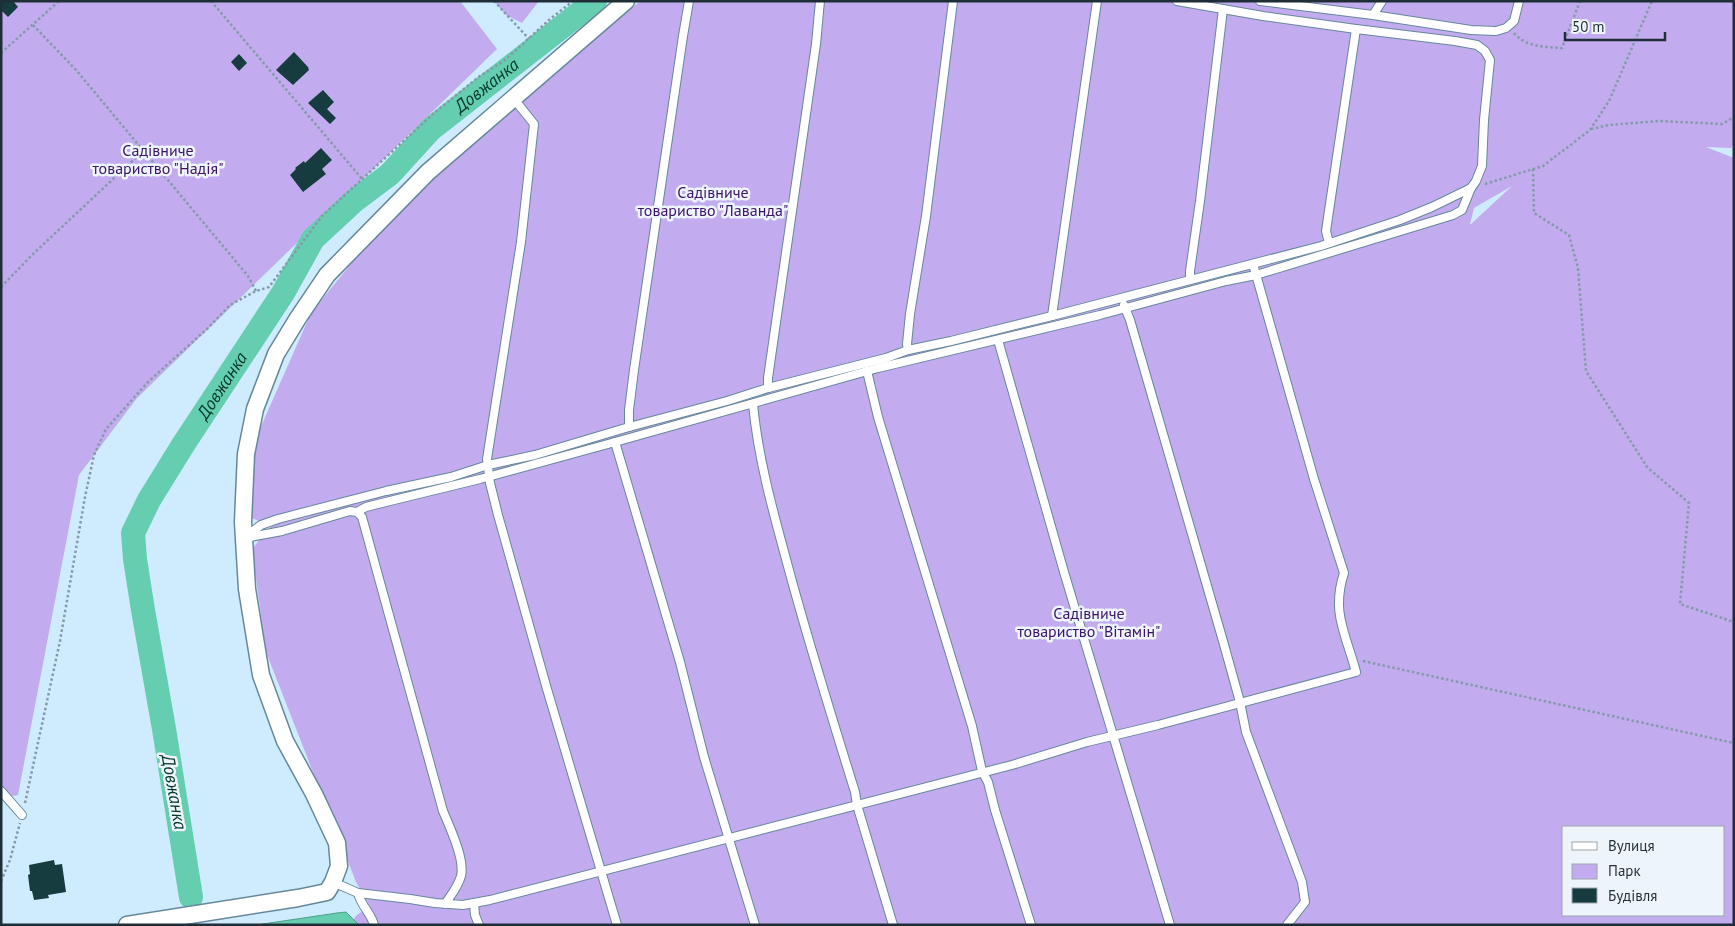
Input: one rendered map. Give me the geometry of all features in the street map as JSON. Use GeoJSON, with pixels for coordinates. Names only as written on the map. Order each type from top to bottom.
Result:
{"type":"FeatureCollection","features":[{"type":"Feature","properties":{"kind":"street"},"geometry":{"type":"LineString","coordinates":[[127,925],[327,892],[333,882],[339,866],[337,843],[286,741],[261,675],[246,589],[243,522],[246,454],[255,409],[276,354],[327,275],[428,172],[626,1]]}},
{"type":"Feature","properties":{"kind":"lane"},"geometry":{"type":"LineString","coordinates":[[629,427],[634,370],[682,36],[689,1]]}},
{"type":"Feature","properties":{"kind":"lane"},"geometry":{"type":"LineString","coordinates":[[768,388],[816,44],[820,1]]}},
{"type":"Feature","properties":{"kind":"lane"},"geometry":{"type":"LineString","coordinates":[[908,350],[910,314],[926,216],[953,1]]}},
{"type":"Feature","properties":{"kind":"lane"},"geometry":{"type":"LineString","coordinates":[[1052,316],[1097,1]]}},
{"type":"Feature","properties":{"kind":"lane"},"geometry":{"type":"LineString","coordinates":[[244,538],[282,531],[350,511],[358,512],[366,507],[489,476],[867,371],[1100,316],[1126,307],[1226,281],[1256,276],[1453,215],[1462,210],[1482,166],[1490,60],[1485,51],[1476,46],[1455,41],[1356,29],[1176,1]]}},
{"type":"Feature","properties":{"kind":"lane"},"geometry":{"type":"LineString","coordinates":[[1260,1],[1472,30],[1496,31],[1506,28],[1514,21],[1519,1]]}},
{"type":"Feature","properties":{"kind":"lane"},"geometry":{"type":"LineString","coordinates":[[1373,15],[1382,1]]}},
{"type":"Feature","properties":{"kind":"lane"},"geometry":{"type":"LineString","coordinates":[[1190,279],[1223,9]]}},
{"type":"Feature","properties":{"kind":"lane"},"geometry":{"type":"LineString","coordinates":[[1329,243],[1326,231],[1356,29]]}},
{"type":"Feature","properties":{"kind":"lane"},"geometry":{"type":"LineString","coordinates":[[514,99],[534,124],[521,242],[486,459],[501,524],[600,872],[617,925]]}},
{"type":"Feature","properties":{"kind":"lane"},"geometry":{"type":"LineString","coordinates":[[244,538],[261,525],[278,519],[535,455],[768,388],[886,358],[908,350],[1052,316],[1329,243],[1400,220],[1471,188]]}},
{"type":"Feature","properties":{"kind":"lane"},"geometry":{"type":"LineString","coordinates":[[333,882],[358,893],[445,904],[463,905],[474,903],[729,839],[1356,672],[1343,632],[1338,607],[1340,587],[1344,573],[1314,479],[1253,264]]}},
{"type":"Feature","properties":{"kind":"lane"},"geometry":{"type":"LineString","coordinates":[[1118,298],[1126,307],[1240,702],[1246,732],[1302,882],[1305,902],[1287,925]]}},
{"type":"Feature","properties":{"kind":"lane"},"geometry":{"type":"LineString","coordinates":[[998,340],[1069,590],[1170,925]]}},
{"type":"Feature","properties":{"kind":"lane"},"geometry":{"type":"LineString","coordinates":[[867,371],[878,417],[972,726],[982,772],[988,782],[1031,925]]}},
{"type":"Feature","properties":{"kind":"lane"},"geometry":{"type":"LineString","coordinates":[[752,404],[770,501],[803,623],[855,792],[857,805],[893,925]]}},
{"type":"Feature","properties":{"kind":"lane"},"geometry":{"type":"LineString","coordinates":[[614,442],[680,662],[704,757],[755,925]]}},
{"type":"Feature","properties":{"kind":"lane"},"geometry":{"type":"LineString","coordinates":[[358,512],[362,517],[444,811],[460,859],[461,875],[456,889],[445,904]]}},
{"type":"Feature","properties":{"kind":"lane"},"geometry":{"type":"LineString","coordinates":[[1,791],[22,815]]}},
{"type":"Feature","properties":{"kind":"lane"},"geometry":{"type":"LineString","coordinates":[[358,893],[360,903],[372,919],[374,925]]}},
{"type":"Feature","properties":{"kind":"lane"},"geometry":{"type":"LineString","coordinates":[[474,903],[475,915],[479,925]]}},
{"type":"Feature","properties":{"kind":"path"},"geometry":{"type":"LineString","coordinates":[[1,52],[59,1]]}},
{"type":"Feature","properties":{"kind":"path"},"geometry":{"type":"LineString","coordinates":[[211,1],[363,180]]}},
{"type":"Feature","properties":{"kind":"path"},"geometry":{"type":"LineString","coordinates":[[494,1],[529,39]]}},
{"type":"Feature","properties":{"kind":"path"},"geometry":{"type":"LineString","coordinates":[[1,881],[10,860],[22,815],[60,641],[94,455],[106,429],[148,382],[208,328],[230,304],[256,291],[269,287],[322,216],[434,113],[480,76],[505,60],[573,1]]}},
{"type":"Feature","properties":{"kind":"path"},"geometry":{"type":"LineString","coordinates":[[1510,25],[1516,35],[1524,42],[1546,47],[1562,48],[1580,1]]}},
{"type":"Feature","properties":{"kind":"path"},"geometry":{"type":"LineString","coordinates":[[1471,188],[1543,166],[1590,130],[1609,101],[1652,1]]}},
{"type":"Feature","properties":{"kind":"path"},"geometry":{"type":"LineString","coordinates":[[33,24],[76,70],[248,276],[256,291]]}},
{"type":"Feature","properties":{"kind":"path"},"geometry":{"type":"LineString","coordinates":[[1590,130],[1609,125],[1659,121],[1722,124],[1734,117]]}},
{"type":"Feature","properties":{"kind":"path"},"geometry":{"type":"LineString","coordinates":[[1,286],[143,151]]}},
{"type":"Feature","properties":{"kind":"path"},"geometry":{"type":"LineString","coordinates":[[1533,169],[1534,213],[1569,235],[1578,268],[1586,371],[1647,467],[1689,503],[1680,604],[1734,622]]}},
{"type":"Feature","properties":{"kind":"path"},"geometry":{"type":"LineString","coordinates":[[1352,658],[1734,743]]}},
{"type":"Feature","properties":{"kind":"green space","name":"Садівниче товариство \"Надія\""},"geometry":{"type":"Polygon","coordinates":[[[1,1],[460,1],[497,49],[137,398],[79,475],[18,795],[1,798],[1,1]]]}},
{"type":"Feature","properties":{"kind":"green space"},"geometry":{"type":"Polygon","coordinates":[[[494,1],[539,1],[522,23],[506,15],[494,1]]]}},
{"type":"Feature","properties":{"kind":"green space"},"geometry":{"type":"Polygon","coordinates":[[[640,1],[1734,1],[1734,144],[1731,148],[1706,147],[1734,158],[1734,925],[351,925],[358,914],[371,908],[356,882],[266,652],[252,549],[271,526],[249,517],[255,440],[311,313],[389,217],[640,1]],[[1512,186],[1474,208],[1471,224],[1512,186]]]}},
{"type":"Feature","properties":{"kind":"shaded area"},"geometry":{"type":"Polygon","coordinates":[[[346,912],[359,925],[256,925],[337,913],[346,912]]]}},
{"type":"Feature","properties":{"kind":"building"},"geometry":{"type":"Polygon","coordinates":[[[1,1],[13,1],[18,7],[8,17],[1,10],[1,1]]]}},
{"type":"Feature","properties":{"kind":"building"},"geometry":{"type":"Polygon","coordinates":[[[294,52],[309,70],[293,85],[276,70],[294,52]]]}},
{"type":"Feature","properties":{"kind":"building"},"geometry":{"type":"Polygon","coordinates":[[[239,54],[247,63],[239,71],[231,62],[239,54]]]}},
{"type":"Feature","properties":{"kind":"building"},"geometry":{"type":"Polygon","coordinates":[[[323,90],[334,102],[327,109],[336,118],[330,124],[308,103],[323,90]]]}},
{"type":"Feature","properties":{"kind":"building"},"geometry":{"type":"Polygon","coordinates":[[[321,148],[332,160],[322,169],[326,174],[303,192],[290,175],[295,168],[304,161],[305,163],[321,148]]]}},
{"type":"Feature","properties":{"kind":"building"},"geometry":{"type":"Polygon","coordinates":[[[54,860],[55,865],[62,864],[66,892],[48,895],[49,898],[34,900],[32,891],[30,891],[29,865],[54,860]]]}},
{"type":"Feature","properties":{"kind":"waterway","name":"Довжанка"},"geometry":{"type":"LineString","coordinates":[[191,897],[143,610],[133,533],[149,500],[283,293],[313,239],[354,201],[390,174],[431,129],[595,1]]}},
{"type":"Feature","properties":{"kind":"park label","name":"Садівниче товариство \"Лаванда\""},"geometry":{"type":"Point","coordinates":[713,201]}},
{"type":"Feature","properties":{"kind":"park label","name":"Садівниче товариство \"Вітамін\""},"geometry":{"type":"Point","coordinates":[1089,622]}}]}
